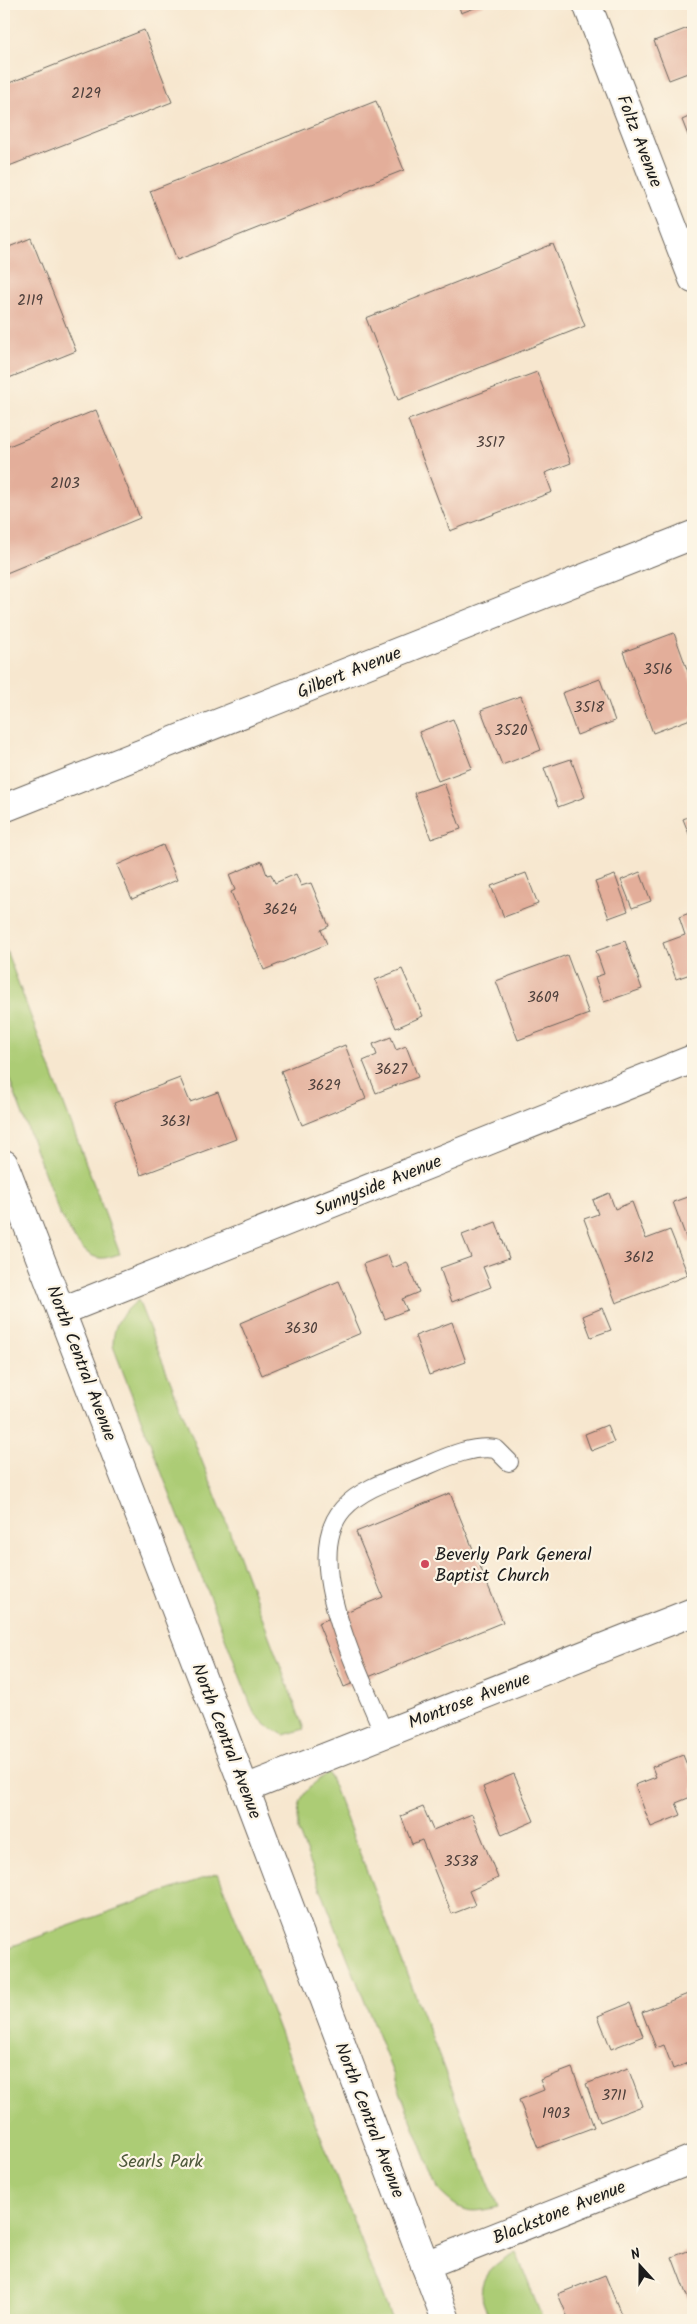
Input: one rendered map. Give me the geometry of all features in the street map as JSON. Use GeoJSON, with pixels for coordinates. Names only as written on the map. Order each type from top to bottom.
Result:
{"type":"FeatureCollection","features":[{"type":"Feature","properties":{"kind":"street","name":"Foltz Avenue"},"geometry":{"type":"LineString","coordinates":[[587,4],[693,279]]}},
{"type":"Feature","properties":{"kind":"street","name":"Gilbert Avenue"},"geometry":{"type":"LineString","coordinates":[[4,808],[693,535]]}},
{"type":"Feature","properties":{"kind":"street","name":"Sunnyside Avenue"},"geometry":{"type":"LineString","coordinates":[[62,1311],[693,1059]]}},
{"type":"Feature","properties":{"kind":"street","name":"North Central Avenue"},"geometry":{"type":"LineString","coordinates":[[4,1164],[245,1789],[446,2320]]}},
{"type":"Feature","properties":{"kind":"street","name":"Montrose Avenue"},"geometry":{"type":"LineString","coordinates":[[245,1789],[693,1612]]}},
{"type":"Feature","properties":{"kind":"street","name":"Blackstone Avenue"},"geometry":{"type":"LineString","coordinates":[[424,2265],[693,2159]]}},
{"type":"Feature","properties":{"kind":"lane"},"geometry":{"type":"LineString","coordinates":[[384,1734],[330,1592],[326,1566],[329,1538],[334,1522],[343,1508],[358,1495],[383,1483],[473,1448],[496,1449],[509,1462]]}},
{"type":"Feature","properties":{"kind":"green space"},"geometry":{"type":"Polygon","coordinates":[[[4,945],[120,1254],[102,1258],[93,1256],[76,1241],[60,1215],[4,1065],[4,945]]]}},
{"type":"Feature","properties":{"kind":"green space"},"geometry":{"type":"Polygon","coordinates":[[[138,1300],[225,1519],[304,1729],[284,1735],[266,1725],[254,1713],[113,1346],[119,1320],[138,1300]]]}},
{"type":"Feature","properties":{"kind":"green space"},"geometry":{"type":"Polygon","coordinates":[[[328,1772],[498,2207],[479,2211],[466,2210],[454,2204],[439,2191],[298,1831],[300,1802],[303,1796],[312,1785],[328,1772]]]}},
{"type":"Feature","properties":{"kind":"green space","name":"Searls Park"},"geometry":{"type":"Polygon","coordinates":[[[218,1873],[392,2320],[4,2320],[4,1949],[218,1873]]]}},
{"type":"Feature","properties":{"kind":"green space"},"geometry":{"type":"Polygon","coordinates":[[[516,2252],[543,2320],[491,2320],[484,2306],[482,2289],[487,2275],[497,2264],[516,2252]]]}},
{"type":"Feature","properties":{"kind":"building"},"geometry":{"type":"Polygon","coordinates":[[[458,4],[485,4],[461,13],[458,4]]]}},
{"type":"Feature","properties":{"kind":"building"},"geometry":{"type":"Polygon","coordinates":[[[693,26],[693,71],[669,80],[654,41],[693,26]]]}},
{"type":"Feature","properties":{"kind":"building"},"geometry":{"type":"Polygon","coordinates":[[[144,30],[172,102],[4,168],[4,85],[144,30]]]}},
{"type":"Feature","properties":{"kind":"building"},"geometry":{"type":"Polygon","coordinates":[[[376,101],[404,170],[177,260],[150,191],[376,101]]]}},
{"type":"Feature","properties":{"kind":"building"},"geometry":{"type":"Polygon","coordinates":[[[693,115],[693,148],[682,120],[693,115]]]}},
{"type":"Feature","properties":{"kind":"building"},"geometry":{"type":"Polygon","coordinates":[[[31,238],[76,351],[4,380],[4,249],[31,238]]]}},
{"type":"Feature","properties":{"kind":"building"},"geometry":{"type":"Polygon","coordinates":[[[553,244],[585,326],[398,400],[366,318],[553,244]]]}},
{"type":"Feature","properties":{"kind":"building"},"geometry":{"type":"Polygon","coordinates":[[[537,372],[571,463],[545,473],[552,492],[450,531],[408,420],[537,372]]]}},
{"type":"Feature","properties":{"kind":"building"},"geometry":{"type":"Polygon","coordinates":[[[96,410],[140,518],[4,574],[4,448],[96,410]]]}},
{"type":"Feature","properties":{"kind":"building"},"geometry":{"type":"Polygon","coordinates":[[[674,633],[693,686],[693,718],[653,733],[623,652],[674,633]]]}},
{"type":"Feature","properties":{"kind":"building"},"geometry":{"type":"Polygon","coordinates":[[[600,679],[615,721],[577,735],[562,693],[600,679]]]}},
{"type":"Feature","properties":{"kind":"building"},"geometry":{"type":"Polygon","coordinates":[[[521,696],[541,750],[502,765],[481,710],[521,696]]]}},
{"type":"Feature","properties":{"kind":"building"},"geometry":{"type":"Polygon","coordinates":[[[453,719],[472,768],[438,781],[419,732],[453,719]]]}},
{"type":"Feature","properties":{"kind":"building"},"geometry":{"type":"Polygon","coordinates":[[[571,759],[585,797],[558,807],[544,768],[571,759]]]}},
{"type":"Feature","properties":{"kind":"building"},"geometry":{"type":"Polygon","coordinates":[[[444,783],[461,829],[431,839],[414,793],[444,783]]]}},
{"type":"Feature","properties":{"kind":"building"},"geometry":{"type":"Polygon","coordinates":[[[693,815],[693,844],[683,819],[693,815]]]}},
{"type":"Feature","properties":{"kind":"building"},"geometry":{"type":"Polygon","coordinates":[[[163,845],[177,880],[132,899],[117,865],[163,845]]]}},
{"type":"Feature","properties":{"kind":"building"},"geometry":{"type":"Polygon","coordinates":[[[262,861],[267,875],[271,874],[275,883],[296,874],[301,886],[311,883],[329,926],[321,930],[327,944],[264,970],[231,892],[235,890],[229,875],[262,861]]]}},
{"type":"Feature","properties":{"kind":"building"},"geometry":{"type":"Polygon","coordinates":[[[640,872],[651,901],[632,908],[621,880],[640,872]]]}},
{"type":"Feature","properties":{"kind":"building"},"geometry":{"type":"Polygon","coordinates":[[[526,873],[538,904],[504,917],[491,886],[526,873]]]}},
{"type":"Feature","properties":{"kind":"building"},"geometry":{"type":"Polygon","coordinates":[[[615,875],[628,911],[609,918],[595,882],[615,875]]]}},
{"type":"Feature","properties":{"kind":"building"},"geometry":{"type":"Polygon","coordinates":[[[692,912],[693,973],[676,979],[663,943],[685,935],[679,917],[692,912]]]}},
{"type":"Feature","properties":{"kind":"building"},"geometry":{"type":"Polygon","coordinates":[[[625,941],[642,989],[604,1002],[595,977],[604,974],[596,951],[625,941]]]}},
{"type":"Feature","properties":{"kind":"building"},"geometry":{"type":"Polygon","coordinates":[[[567,955],[589,1014],[518,1040],[496,981],[567,955]]]}},
{"type":"Feature","properties":{"kind":"building"},"geometry":{"type":"Polygon","coordinates":[[[402,969],[423,1016],[396,1028],[375,980],[402,969]]]}},
{"type":"Feature","properties":{"kind":"building"},"geometry":{"type":"Polygon","coordinates":[[[391,1037],[396,1050],[406,1046],[418,1077],[376,1093],[363,1061],[377,1055],[373,1044],[391,1037]]]}},
{"type":"Feature","properties":{"kind":"building"},"geometry":{"type":"Polygon","coordinates":[[[345,1045],[366,1099],[302,1125],[281,1071],[345,1045]]]}},
{"type":"Feature","properties":{"kind":"building"},"geometry":{"type":"Polygon","coordinates":[[[180,1078],[190,1102],[218,1092],[236,1139],[141,1175],[114,1103],[180,1078]]]}},
{"type":"Feature","properties":{"kind":"building"},"geometry":{"type":"Polygon","coordinates":[[[609,1193],[615,1209],[632,1202],[646,1239],[670,1230],[688,1275],[616,1303],[584,1219],[598,1214],[593,1200],[609,1193]]]}},
{"type":"Feature","properties":{"kind":"building"},"geometry":{"type":"Polygon","coordinates":[[[693,1195],[693,1241],[688,1243],[673,1202],[693,1195]]]}},
{"type":"Feature","properties":{"kind":"building"},"geometry":{"type":"Polygon","coordinates":[[[496,1222],[509,1258],[483,1267],[491,1287],[452,1302],[440,1268],[471,1257],[462,1235],[496,1222]]]}},
{"type":"Feature","properties":{"kind":"building"},"geometry":{"type":"Polygon","coordinates":[[[388,1255],[393,1268],[407,1262],[419,1292],[402,1299],[407,1310],[385,1319],[363,1264],[388,1255]]]}},
{"type":"Feature","properties":{"kind":"building"},"geometry":{"type":"Polygon","coordinates":[[[339,1281],[361,1333],[262,1375],[240,1323],[339,1281]]]}},
{"type":"Feature","properties":{"kind":"building"},"geometry":{"type":"Polygon","coordinates":[[[602,1308],[611,1330],[591,1337],[583,1316],[602,1308]]]}},
{"type":"Feature","properties":{"kind":"building"},"geometry":{"type":"Polygon","coordinates":[[[452,1322],[466,1362],[429,1375],[415,1336],[452,1322]]]}},
{"type":"Feature","properties":{"kind":"building"},"geometry":{"type":"Polygon","coordinates":[[[607,1425],[614,1442],[591,1451],[585,1434],[607,1425]]]}},
{"type":"Feature","properties":{"kind":"building","name":"Beverly Park General Baptist Church"},"geometry":{"type":"Polygon","coordinates":[[[450,1493],[503,1622],[344,1687],[318,1623],[383,1597],[356,1532],[450,1493]]]}},
{"type":"Feature","properties":{"kind":"building"},"geometry":{"type":"Polygon","coordinates":[[[683,1755],[693,1780],[693,1796],[676,1803],[681,1815],[651,1827],[635,1785],[656,1777],[652,1767],[683,1755]]]}},
{"type":"Feature","properties":{"kind":"building"},"geometry":{"type":"Polygon","coordinates":[[[514,1774],[534,1821],[502,1835],[483,1787],[514,1774]]]}},
{"type":"Feature","properties":{"kind":"building"},"geometry":{"type":"Polygon","coordinates":[[[423,1807],[433,1830],[472,1814],[498,1878],[469,1891],[475,1905],[452,1914],[422,1840],[412,1844],[401,1816],[423,1807]]]}},
{"type":"Feature","properties":{"kind":"building"},"geometry":{"type":"Polygon","coordinates":[[[693,1992],[693,2061],[673,2069],[664,2045],[656,2048],[642,2012],[693,1992]]]}},
{"type":"Feature","properties":{"kind":"building"},"geometry":{"type":"Polygon","coordinates":[[[630,2003],[643,2036],[611,2049],[598,2016],[630,2003]]]}},
{"type":"Feature","properties":{"kind":"building"},"geometry":{"type":"Polygon","coordinates":[[[572,2068],[594,2127],[538,2148],[519,2100],[544,2090],[540,2080],[572,2068]]]}},
{"type":"Feature","properties":{"kind":"building"},"geometry":{"type":"Polygon","coordinates":[[[628,2068],[642,2106],[600,2122],[586,2084],[628,2068]]]}},
{"type":"Feature","properties":{"kind":"building"},"geometry":{"type":"Polygon","coordinates":[[[693,2249],[693,2312],[672,2257],[693,2249]]]}},
{"type":"Feature","properties":{"kind":"building"},"geometry":{"type":"Polygon","coordinates":[[[605,2275],[621,2314],[604,2320],[569,2320],[558,2294],[605,2275]]]}},
{"type":"Feature","properties":{"kind":"place","name":"Beverly Park General Baptist Church"},"geometry":{"type":"Point","coordinates":[425,1564]}}]}
